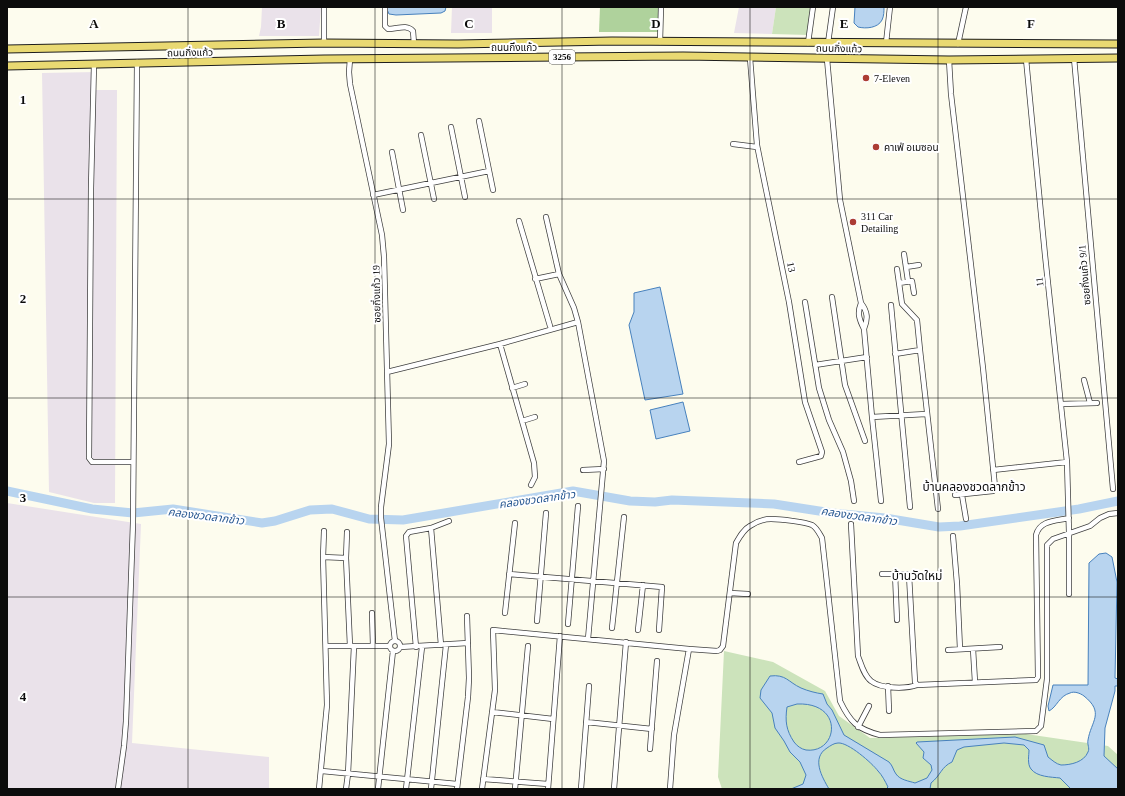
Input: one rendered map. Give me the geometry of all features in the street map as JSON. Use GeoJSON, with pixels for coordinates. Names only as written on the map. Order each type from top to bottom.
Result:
{"type":"FeatureCollection","features":[{"type":"Feature","properties":{"kind":"main road","name":"ถนนกิ่งแก้ว"},"geometry":{"type":"LineString","coordinates":[[7,49],[324,43],[414,44],[660,42],[1118,44]]}},
{"type":"Feature","properties":{"kind":"main road"},"geometry":{"type":"LineString","coordinates":[[1102,44],[1103,59]]}},
{"type":"Feature","properties":{"kind":"main road","name":"ถนนกิ่งแก้ว"},"geometry":{"type":"LineString","coordinates":[[7,66],[137,62],[683,56],[949,60],[1118,58]]}},
{"type":"Feature","properties":{"kind":"street"},"geometry":{"type":"LineString","coordinates":[[324,7],[324,43]]}},
{"type":"Feature","properties":{"kind":"street"},"geometry":{"type":"LineString","coordinates":[[384,7],[385,26],[388,29],[402,27],[410,28],[413,31],[414,44]]}},
{"type":"Feature","properties":{"kind":"street"},"geometry":{"type":"LineString","coordinates":[[660,42],[661,7]]}},
{"type":"Feature","properties":{"kind":"street"},"geometry":{"type":"LineString","coordinates":[[808,43],[813,7]]}},
{"type":"Feature","properties":{"kind":"street"},"geometry":{"type":"LineString","coordinates":[[828,43],[833,7]]}},
{"type":"Feature","properties":{"kind":"street"},"geometry":{"type":"LineString","coordinates":[[886,43],[890,7]]}},
{"type":"Feature","properties":{"kind":"street"},"geometry":{"type":"LineString","coordinates":[[958,44],[966,7]]}},
{"type":"Feature","properties":{"kind":"street","name":"13"},"geometry":{"type":"LineString","coordinates":[[750,58],[758,147],[789,302],[805,402],[822,452],[821,456],[815,459],[799,462]]}},
{"type":"Feature","properties":{"kind":"street","name":"ซอยกิ่งแก้ว 9/1"},"geometry":{"type":"LineString","coordinates":[[1074,58],[1113,489]]}},
{"type":"Feature","properties":{"kind":"street","name":"ซอยกิ่งแก้ว 19"},"geometry":{"type":"LineString","coordinates":[[350,59],[350,84],[382,236],[384,257],[389,444],[381,507],[394,641]]}},
{"type":"Feature","properties":{"kind":"street"},"geometry":{"type":"LineString","coordinates":[[827,59],[840,200],[861,303],[866,309],[868,321],[864,329]]}},
{"type":"Feature","properties":{"kind":"street","name":"11"},"geometry":{"type":"LineString","coordinates":[[1026,59],[1067,462],[1069,594]]}},
{"type":"Feature","properties":{"kind":"street"},"geometry":{"type":"LineString","coordinates":[[949,60],[951,94],[995,490],[955,495]]}},
{"type":"Feature","properties":{"kind":"street"},"geometry":{"type":"LineString","coordinates":[[118,789],[126,722],[133,523],[137,62]]}},
{"type":"Feature","properties":{"kind":"street"},"geometry":{"type":"LineString","coordinates":[[94,64],[91,188],[89,458],[92,462],[133,462]]}},
{"type":"Feature","properties":{"kind":"street"},"geometry":{"type":"LineString","coordinates":[[479,121],[493,190]]}},
{"type":"Feature","properties":{"kind":"street"},"geometry":{"type":"LineString","coordinates":[[451,127],[465,197]]}},
{"type":"Feature","properties":{"kind":"street"},"geometry":{"type":"LineString","coordinates":[[421,135],[434,199]]}},
{"type":"Feature","properties":{"kind":"street"},"geometry":{"type":"LineString","coordinates":[[733,144],[758,147]]}},
{"type":"Feature","properties":{"kind":"street"},"geometry":{"type":"LineString","coordinates":[[392,152],[403,210]]}},
{"type":"Feature","properties":{"kind":"street"},"geometry":{"type":"LineString","coordinates":[[373,196],[489,171]]}},
{"type":"Feature","properties":{"kind":"street"},"geometry":{"type":"LineString","coordinates":[[546,216],[560,274],[578,322],[603,454],[604,469],[588,639]]}},
{"type":"Feature","properties":{"kind":"street"},"geometry":{"type":"LineString","coordinates":[[519,221],[550,326]]}},
{"type":"Feature","properties":{"kind":"street"},"geometry":{"type":"LineString","coordinates":[[904,254],[908,282]]}},
{"type":"Feature","properties":{"kind":"street"},"geometry":{"type":"LineString","coordinates":[[906,267],[919,265]]}},
{"type":"Feature","properties":{"kind":"street"},"geometry":{"type":"LineString","coordinates":[[897,269],[902,304],[917,320],[926,414],[938,509]]}},
{"type":"Feature","properties":{"kind":"street"},"geometry":{"type":"LineString","coordinates":[[535,279],[560,274]]}},
{"type":"Feature","properties":{"kind":"street"},"geometry":{"type":"LineString","coordinates":[[899,283],[912,281],[914,293]]}},
{"type":"Feature","properties":{"kind":"street"},"geometry":{"type":"LineString","coordinates":[[832,297],[845,384],[865,441]]}},
{"type":"Feature","properties":{"kind":"street"},"geometry":{"type":"LineString","coordinates":[[805,302],[822,399],[843,452],[851,481],[854,501]]}},
{"type":"Feature","properties":{"kind":"street"},"geometry":{"type":"LineString","coordinates":[[861,303],[858,311],[864,329],[881,501]]}},
{"type":"Feature","properties":{"kind":"street"},"geometry":{"type":"LineString","coordinates":[[891,305],[910,507]]}},
{"type":"Feature","properties":{"kind":"street"},"geometry":{"type":"LineString","coordinates":[[387,372],[500,344],[578,322]]}},
{"type":"Feature","properties":{"kind":"street"},"geometry":{"type":"LineString","coordinates":[[500,344],[522,421],[535,474],[535,478],[531,485]]}},
{"type":"Feature","properties":{"kind":"street"},"geometry":{"type":"LineString","coordinates":[[895,354],[920,350]]}},
{"type":"Feature","properties":{"kind":"street"},"geometry":{"type":"LineString","coordinates":[[815,365],[867,357]]}},
{"type":"Feature","properties":{"kind":"street"},"geometry":{"type":"LineString","coordinates":[[1084,380],[1090,403]]}},
{"type":"Feature","properties":{"kind":"street"},"geometry":{"type":"LineString","coordinates":[[512,388],[525,384]]}},
{"type":"Feature","properties":{"kind":"street"},"geometry":{"type":"LineString","coordinates":[[1061,404],[1097,403]]}},
{"type":"Feature","properties":{"kind":"street"},"geometry":{"type":"LineString","coordinates":[[872,417],[926,414]]}},
{"type":"Feature","properties":{"kind":"street"},"geometry":{"type":"LineString","coordinates":[[522,421],[536,417]]}},
{"type":"Feature","properties":{"kind":"street"},"geometry":{"type":"LineString","coordinates":[[993,470],[1067,462]]}},
{"type":"Feature","properties":{"kind":"street"},"geometry":{"type":"LineString","coordinates":[[583,470],[604,469]]}},
{"type":"Feature","properties":{"kind":"street"},"geometry":{"type":"LineString","coordinates":[[962,494],[966,519]]}},
{"type":"Feature","properties":{"kind":"street"},"geometry":{"type":"LineString","coordinates":[[568,624],[578,506]]}},
{"type":"Feature","properties":{"kind":"street"},"geometry":{"type":"LineString","coordinates":[[538,621],[546,513]]}},
{"type":"Feature","properties":{"kind":"street"},"geometry":{"type":"LineString","coordinates":[[482,789],[495,690],[492,640],[493,630],[688,649],[720,650],[723,646],[736,542],[750,526],[760,521],[771,519],[808,524],[816,528],[822,538],[840,701],[850,720],[858,727],[867,732],[880,735],[1033,732],[1042,726],[1047,678],[1047,545],[1053,539],[1090,526],[1100,518],[1109,514],[1118,513]]}},
{"type":"Feature","properties":{"kind":"street"},"geometry":{"type":"LineString","coordinates":[[851,524],[858,656],[862,668],[870,681],[876,684],[905,688],[917,685],[1034,681],[1037,679],[1036,535],[1040,526],[1045,523],[1069,516]]}},
{"type":"Feature","properties":{"kind":"street"},"geometry":{"type":"LineString","coordinates":[[612,628],[624,518]]}},
{"type":"Feature","properties":{"kind":"street"},"geometry":{"type":"LineString","coordinates":[[416,647],[406,536],[409,532],[431,528],[449,521]]}},
{"type":"Feature","properties":{"kind":"street"},"geometry":{"type":"LineString","coordinates":[[505,613],[515,523]]}},
{"type":"Feature","properties":{"kind":"street"},"geometry":{"type":"LineString","coordinates":[[431,528],[443,645],[431,789]]}},
{"type":"Feature","properties":{"kind":"street"},"geometry":{"type":"LineString","coordinates":[[319,789],[322,771],[327,705],[323,557],[324,531]]}},
{"type":"Feature","properties":{"kind":"street"},"geometry":{"type":"LineString","coordinates":[[346,789],[348,774],[352,646],[346,558],[347,532]]}},
{"type":"Feature","properties":{"kind":"street"},"geometry":{"type":"LineString","coordinates":[[953,536],[960,649]]}},
{"type":"Feature","properties":{"kind":"street"},"geometry":{"type":"LineString","coordinates":[[323,557],[346,558]]}},
{"type":"Feature","properties":{"kind":"street"},"geometry":{"type":"LineString","coordinates":[[882,574],[895,573],[908,574],[910,576],[915,682],[917,685]]}},
{"type":"Feature","properties":{"kind":"street"},"geometry":{"type":"LineString","coordinates":[[895,573],[896,620]]}},
{"type":"Feature","properties":{"kind":"street"},"geometry":{"type":"LineString","coordinates":[[509,574],[662,587],[658,630]]}},
{"type":"Feature","properties":{"kind":"street"},"geometry":{"type":"LineString","coordinates":[[638,630],[642,585]]}},
{"type":"Feature","properties":{"kind":"street"},"geometry":{"type":"LineString","coordinates":[[730,592],[748,594]]}},
{"type":"Feature","properties":{"kind":"street"},"geometry":{"type":"LineString","coordinates":[[372,612],[373,646]]}},
{"type":"Feature","properties":{"kind":"street"},"geometry":{"type":"LineString","coordinates":[[322,771],[407,779],[457,787],[468,697],[469,678],[467,616]]}},
{"type":"Feature","properties":{"kind":"street"},"geometry":{"type":"LineString","coordinates":[[483,779],[548,787],[560,636]]}},
{"type":"Feature","properties":{"kind":"street"},"geometry":{"type":"LineString","coordinates":[[390,646],[391,642],[394,641],[398,642],[400,647]]}},
{"type":"Feature","properties":{"kind":"street"},"geometry":{"type":"LineString","coordinates":[[614,789],[626,642]]}},
{"type":"Feature","properties":{"kind":"street"},"geometry":{"type":"LineString","coordinates":[[393,651],[396,651],[400,647],[422,647],[468,643]]}},
{"type":"Feature","properties":{"kind":"street"},"geometry":{"type":"LineString","coordinates":[[326,646],[390,646]]}},
{"type":"Feature","properties":{"kind":"street"},"geometry":{"type":"LineString","coordinates":[[378,789],[393,651],[390,649],[390,646]]}},
{"type":"Feature","properties":{"kind":"street"},"geometry":{"type":"LineString","coordinates":[[515,789],[528,646]]}},
{"type":"Feature","properties":{"kind":"street"},"geometry":{"type":"LineString","coordinates":[[406,789],[422,647]]}},
{"type":"Feature","properties":{"kind":"street"},"geometry":{"type":"LineString","coordinates":[[948,650],[1000,647]]}},
{"type":"Feature","properties":{"kind":"street"},"geometry":{"type":"LineString","coordinates":[[670,789],[674,735],[688,649]]}},
{"type":"Feature","properties":{"kind":"street"},"geometry":{"type":"LineString","coordinates":[[973,649],[975,682]]}},
{"type":"Feature","properties":{"kind":"street"},"geometry":{"type":"LineString","coordinates":[[650,749],[657,660]]}},
{"type":"Feature","properties":{"kind":"street"},"geometry":{"type":"LineString","coordinates":[[581,789],[589,686]]}},
{"type":"Feature","properties":{"kind":"street"},"geometry":{"type":"LineString","coordinates":[[888,686],[889,711]]}},
{"type":"Feature","properties":{"kind":"street"},"geometry":{"type":"LineString","coordinates":[[858,727],[869,706]]}},
{"type":"Feature","properties":{"kind":"street"},"geometry":{"type":"LineString","coordinates":[[492,712],[553,719]]}},
{"type":"Feature","properties":{"kind":"street"},"geometry":{"type":"LineString","coordinates":[[586,722],[652,729]]}},
{"type":"Feature","properties":{"kind":"shaded area"},"geometry":{"type":"Polygon","coordinates":[[[262,7],[321,7],[319,36],[259,36],[262,7]]]}},
{"type":"Feature","properties":{"kind":"shaded area"},"geometry":{"type":"Polygon","coordinates":[[[452,7],[492,7],[492,33],[451,33],[452,7]]]}},
{"type":"Feature","properties":{"kind":"shaded area"},"geometry":{"type":"Polygon","coordinates":[[[739,7],[776,7],[772,34],[734,33],[739,7]]]}},
{"type":"Feature","properties":{"kind":"shaded area"},"geometry":{"type":"Polygon","coordinates":[[[96,72],[96,90],[117,90],[115,503],[94,503],[49,492],[42,73],[96,72]]]}},
{"type":"Feature","properties":{"kind":"shaded area"},"geometry":{"type":"Polygon","coordinates":[[[7,503],[141,524],[132,743],[269,757],[269,789],[7,789],[7,503]]]}},
{"type":"Feature","properties":{"kind":"green space"},"geometry":{"type":"Polygon","coordinates":[[[600,7],[658,7],[658,32],[599,32],[600,7]]]}},
{"type":"Feature","properties":{"kind":"green space"},"geometry":{"type":"Polygon","coordinates":[[[776,7],[811,7],[808,35],[772,34],[776,7]]]}},
{"type":"Feature","properties":{"kind":"green space"},"geometry":{"type":"Polygon","coordinates":[[[724,651],[773,662],[825,691],[839,716],[870,738],[1026,734],[1108,746],[1118,755],[1118,789],[722,789],[718,777],[724,651]]]}},
{"type":"Feature","properties":{"kind":"water"},"geometry":{"type":"Polygon","coordinates":[[[386,7],[446,7],[445,11],[441,13],[396,15],[389,14],[386,7]]]}},
{"type":"Feature","properties":{"kind":"water"},"geometry":{"type":"Polygon","coordinates":[[[855,7],[884,7],[884,15],[878,25],[865,28],[858,27],[854,23],[855,7]]]}},
{"type":"Feature","properties":{"kind":"water"},"geometry":{"type":"Polygon","coordinates":[[[660,287],[683,394],[645,400],[629,325],[634,312],[634,293],[660,287]]]}},
{"type":"Feature","properties":{"kind":"water"},"geometry":{"type":"Polygon","coordinates":[[[683,402],[690,431],[656,439],[650,410],[683,402]]]}},
{"type":"Feature","properties":{"kind":"water"},"geometry":{"type":"Polygon","coordinates":[[[1106,553],[1112,557],[1117,582],[1115,678],[1118,679],[1118,686],[1115,686],[1105,728],[1104,756],[1118,769],[1118,789],[1071,789],[1060,778],[1044,776],[1034,772],[1029,765],[1029,750],[1024,745],[1004,743],[964,747],[957,750],[952,762],[945,766],[931,783],[930,789],[886,789],[888,787],[883,778],[871,763],[853,749],[838,743],[822,752],[819,762],[819,768],[823,779],[829,789],[791,789],[803,784],[806,775],[800,762],[790,752],[775,728],[772,713],[760,698],[761,690],[770,676],[783,677],[801,688],[823,694],[844,735],[889,762],[900,778],[915,783],[927,778],[932,770],[931,765],[923,758],[924,752],[916,743],[917,742],[1015,737],[1044,745],[1048,757],[1061,765],[1073,764],[1084,758],[1089,751],[1088,740],[1095,717],[1094,707],[1082,695],[1073,692],[1066,694],[1049,711],[1048,706],[1053,685],[1088,685],[1089,563],[1099,554],[1106,553]],[[797,704],[787,707],[786,721],[789,733],[796,745],[806,750],[817,749],[825,744],[830,737],[832,728],[829,719],[823,711],[812,706],[797,704]]]}},
{"type":"Feature","properties":{"kind":"waterway","name":"คลองชวดลากข้าว"},"geometry":{"type":"LineString","coordinates":[[7,491],[92,509],[133,513],[173,509],[262,523],[275,521],[310,510],[332,509],[369,519],[403,520],[573,491],[630,501],[655,502],[672,500],[774,504],[832,513],[885,518],[939,527],[960,526],[1079,509],[1118,501]]}},
{"type":"Feature","properties":{"kind":"place","name":"7-Eleven"},"geometry":{"type":"Point","coordinates":[866,78]}},
{"type":"Feature","properties":{"kind":"place","name":"คาเฟ่ อเมซอน"},"geometry":{"type":"Point","coordinates":[876,147]}},
{"type":"Feature","properties":{"kind":"place","name":"311 Car Detailing"},"geometry":{"type":"Point","coordinates":[853,222]}},
{"type":"Feature","properties":{"kind":"district","name":"บ้านคลองชวดลากข้าว"},"geometry":{"type":"Point","coordinates":[974,487]}},
{"type":"Feature","properties":{"kind":"district","name":"บ้านวัดใหม่"},"geometry":{"type":"Point","coordinates":[917,576]}}]}
